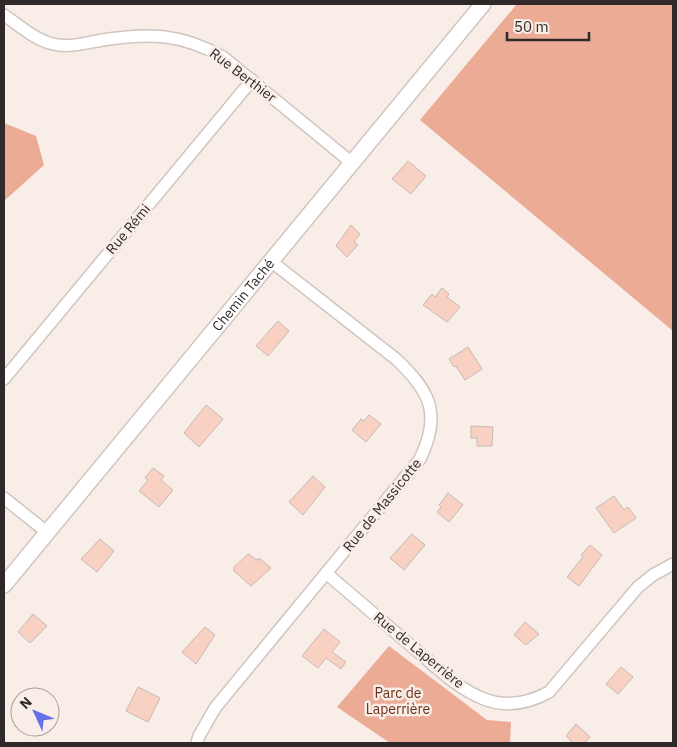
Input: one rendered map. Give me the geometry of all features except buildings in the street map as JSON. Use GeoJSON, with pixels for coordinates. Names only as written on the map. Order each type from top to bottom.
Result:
{"type":"FeatureCollection","features":[{"type":"Feature","properties":{"kind":"street","name":"Chemin Taché"},"geometry":{"type":"LineString","coordinates":[[4,585],[483,4]]}},
{"type":"Feature","properties":{"kind":"street","name":"Rue Berthier"},"geometry":{"type":"LineString","coordinates":[[4,15],[36,36],[59,45],[130,36],[169,37],[188,40],[224,57],[352,163]]}},
{"type":"Feature","properties":{"kind":"street","name":"Rue Rémi"},"geometry":{"type":"LineString","coordinates":[[4,379],[252,80]]}},
{"type":"Feature","properties":{"kind":"street","name":"Rue de Massicotte"},"geometry":{"type":"LineString","coordinates":[[197,743],[215,708],[420,459],[432,432],[432,410],[426,392],[413,374],[272,262]]}},
{"type":"Feature","properties":{"kind":"street"},"geometry":{"type":"LineString","coordinates":[[4,498],[48,533]]}},
{"type":"Feature","properties":{"kind":"street","name":"Rue de Laperrière"},"geometry":{"type":"LineString","coordinates":[[326,573],[445,674],[468,690],[484,699],[517,704],[532,701],[549,692],[638,587],[652,575],[673,564]]}},
{"type":"Feature","properties":{"kind":"green space"},"geometry":{"type":"Polygon","coordinates":[[[517,4],[673,4],[673,331],[420,120],[517,4]]]}},
{"type":"Feature","properties":{"kind":"green space"},"geometry":{"type":"Polygon","coordinates":[[[4,123],[36,136],[44,165],[4,201],[4,123]]]}},
{"type":"Feature","properties":{"kind":"green space","name":"Parc de Laperrière"},"geometry":{"type":"Polygon","coordinates":[[[389,646],[487,720],[511,722],[510,743],[390,743],[337,707],[389,646]]]}}]}
